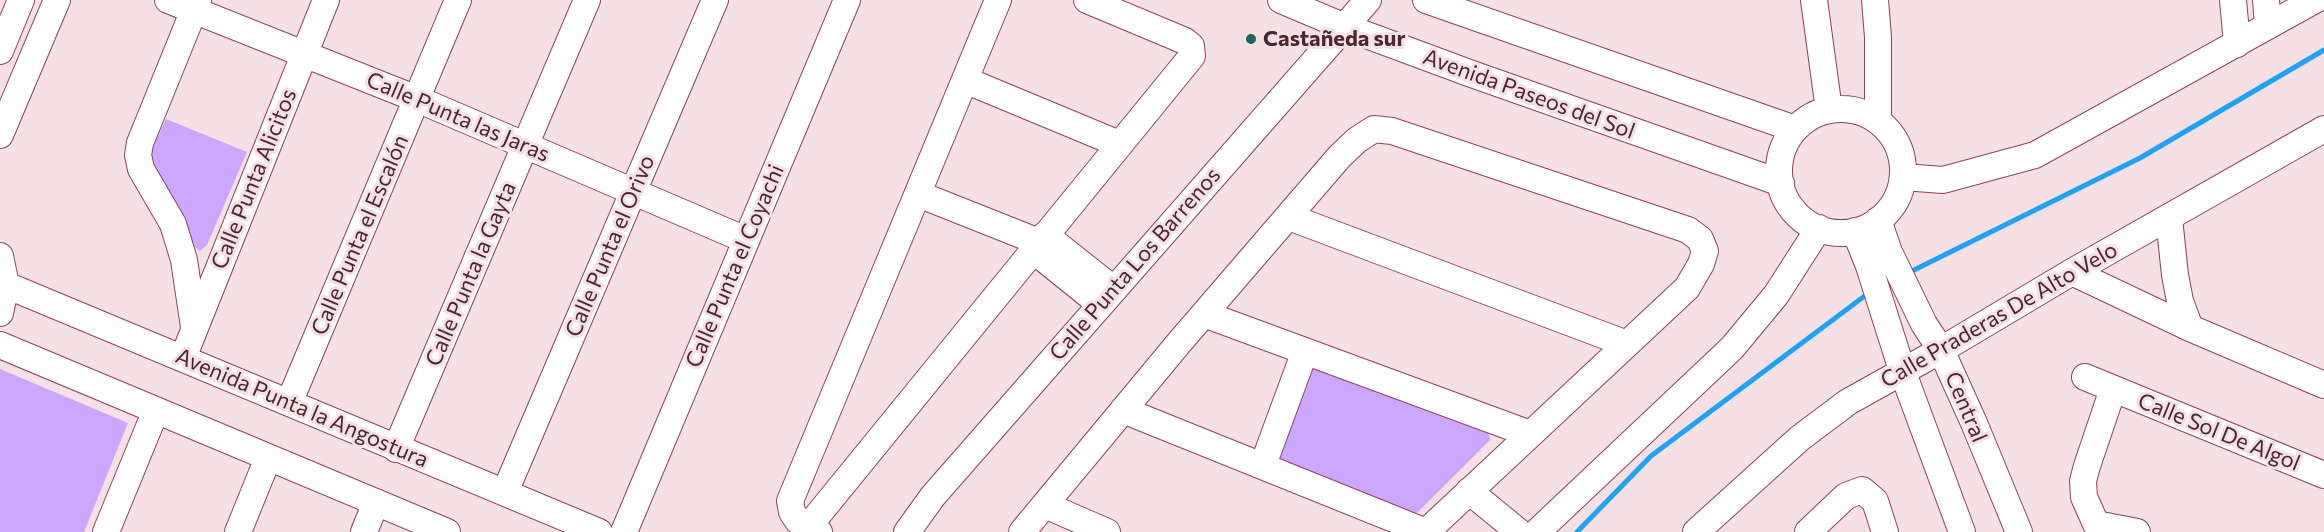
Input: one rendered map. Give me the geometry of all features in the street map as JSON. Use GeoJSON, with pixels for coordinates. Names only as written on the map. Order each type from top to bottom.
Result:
{"type":"FeatureCollection","features":[{"type":"Feature","properties":{"kind":"street"},"geometry":{"type":"LineString","coordinates":[[0,51],[21,0]]}},
{"type":"Feature","properties":{"kind":"street"},"geometry":{"type":"LineString","coordinates":[[0,135],[57,0]]}},
{"type":"Feature","properties":{"kind":"street","name":"Calle Punta las Jaras"},"geometry":{"type":"LineString","coordinates":[[168,0],[195,5],[746,240]]}},
{"type":"Feature","properties":{"kind":"street","name":"Calle Punta Alicitos"},"geometry":{"type":"LineString","coordinates":[[183,358],[326,0]]}},
{"type":"Feature","properties":{"kind":"street","name":"Calle Punta el Escalón"},"geometry":{"type":"LineString","coordinates":[[289,403],[458,0]]}},
{"type":"Feature","properties":{"kind":"street","name":"Calle Punta la Gayta"},"geometry":{"type":"LineString","coordinates":[[396,448],[587,0]]}},
{"type":"Feature","properties":{"kind":"street","name":"Calle Punta el Orivo"},"geometry":{"type":"LineString","coordinates":[[505,492],[715,0]]}},
{"type":"Feature","properties":{"kind":"street","name":"Calle Punta el Coyachi"},"geometry":{"type":"LineString","coordinates":[[624,532],[847,0]]}},
{"type":"Feature","properties":{"kind":"street"},"geometry":{"type":"LineString","coordinates":[[998,0],[790,501],[792,512],[798,521],[814,530],[1039,242],[1192,56],[1191,46],[1185,41],[1087,0]]}},
{"type":"Feature","properties":{"kind":"street","name":"Avenida Paseos del Sol"},"geometry":{"type":"LineString","coordinates":[[1281,0],[1345,27],[1780,183]]}},
{"type":"Feature","properties":{"kind":"street","name":"Calle Punta Los Barrenos"},"geometry":{"type":"LineString","coordinates":[[907,532],[933,496],[1368,0]]}},
{"type":"Feature","properties":{"kind":"street"},"geometry":{"type":"LineString","coordinates":[[1426,0],[1795,129]]}},
{"type":"Feature","properties":{"kind":"street"},"geometry":{"type":"LineString","coordinates":[[1485,0],[1494,24]]}},
{"type":"Feature","properties":{"kind":"street"},"geometry":{"type":"LineString","coordinates":[[1814,0],[1829,110]]}},
{"type":"Feature","properties":{"kind":"street"},"geometry":{"type":"LineString","coordinates":[[1875,0],[1878,37],[1878,121]]}},
{"type":"Feature","properties":{"kind":"street"},"geometry":{"type":"LineString","coordinates":[[2233,0],[2237,44]]}},
{"type":"Feature","properties":{"kind":"street"},"geometry":{"type":"LineString","coordinates":[[2266,0],[2268,26]]}},
{"type":"Feature","properties":{"kind":"street"},"geometry":{"type":"LineString","coordinates":[[1903,177],[1942,180],[2035,154],[2315,0]]}},
{"type":"Feature","properties":{"kind":"street"},"geometry":{"type":"LineString","coordinates":[[194,328],[184,260],[173,224],[141,169],[138,155],[140,143],[195,5]]}},
{"type":"Feature","properties":{"kind":"street"},"geometry":{"type":"LineString","coordinates":[[965,80],[1119,144]]}},
{"type":"Feature","properties":{"kind":"street"},"geometry":{"type":"LineString","coordinates":[[1829,110],[1854,110],[1878,121],[1895,140],[1900,152],[1903,177],[1895,201],[1878,220],[1855,231],[1843,232],[1819,228],[1798,215],[1784,195],[1780,183],[1780,160],[1788,138],[1795,129],[1805,120],[1829,110]]}},
{"type":"Feature","properties":{"kind":"street"},"geometry":{"type":"LineString","coordinates":[[1022,532],[1204,314],[1340,156],[1357,140],[1374,129],[1392,131],[1688,230],[1700,239],[1705,250],[1701,264],[1687,288],[1426,532],[1124,410]]}},
{"type":"Feature","properties":{"kind":"street","name":"Calle Praderas De Alto Velo"},"geometry":{"type":"LineString","coordinates":[[1696,532],[1800,438],[1848,402],[2324,129]]}},
{"type":"Feature","properties":{"kind":"street"},"geometry":{"type":"LineString","coordinates":[[918,194],[1039,242],[1106,297]]}},
{"type":"Feature","properties":{"kind":"street"},"geometry":{"type":"LineString","coordinates":[[1288,217],[1627,344]]}},
{"type":"Feature","properties":{"kind":"street"},"geometry":{"type":"LineString","coordinates":[[2169,218],[2180,301],[2190,327]]}},
{"type":"Feature","properties":{"kind":"street","name":"Central"},"geometry":{"type":"LineString","coordinates":[[1878,220],[1879,259],[1941,350],[2019,532]]}},
{"type":"Feature","properties":{"kind":"street"},"geometry":{"type":"LineString","coordinates":[[1537,532],[1732,348],[1776,295],[1819,228]]}},
{"type":"Feature","properties":{"kind":"street"},"geometry":{"type":"LineString","coordinates":[[1855,231],[1879,259],[1902,370],[1962,532]]}},
{"type":"Feature","properties":{"kind":"street"},"geometry":{"type":"LineString","coordinates":[[0,256],[6,285],[0,313]]}},
{"type":"Feature","properties":{"kind":"street"},"geometry":{"type":"LineString","coordinates":[[2072,272],[2190,327],[2324,385]]}},
{"type":"Feature","properties":{"kind":"street","name":"Avenida Punta la Angostura"},"geometry":{"type":"LineString","coordinates":[[6,285],[598,532]]}},
{"type":"Feature","properties":{"kind":"street"},"geometry":{"type":"LineString","coordinates":[[1204,314],[1530,434]]}},
{"type":"Feature","properties":{"kind":"street"},"geometry":{"type":"LineString","coordinates":[[0,345],[447,532]]}},
{"type":"Feature","properties":{"kind":"street"},"geometry":{"type":"LineString","coordinates":[[1263,465],[1305,351]]}},
{"type":"Feature","properties":{"kind":"street","name":"Calle Sol De Algol"},"geometry":{"type":"LineString","coordinates":[[2085,377],[2324,475]]}},
{"type":"Feature","properties":{"kind":"street","name":"Calle Sol De Algol"},"geometry":{"type":"LineString","coordinates":[[2091,529],[2083,481],[2113,389]]}},
{"type":"Feature","properties":{"kind":"street"},"geometry":{"type":"LineString","coordinates":[[106,532],[156,410]]}},
{"type":"Feature","properties":{"kind":"street"},"geometry":{"type":"LineString","coordinates":[[238,532],[268,458]]}},
{"type":"Feature","properties":{"kind":"street"},"geometry":{"type":"LineString","coordinates":[[1808,532],[1846,496],[1862,490],[1875,501],[1885,532]]}},
{"type":"Feature","properties":{"kind":"street"},"geometry":{"type":"LineString","coordinates":[[1469,491],[1519,532]]}},
{"type":"Feature","properties":{"kind":"street"},"geometry":{"type":"LineString","coordinates":[[364,532],[376,502]]}},
{"type":"Feature","properties":{"kind":"street"},"geometry":{"type":"LineString","coordinates":[[1045,505],[1107,532]]}},
{"type":"Feature","properties":{"kind":"street"},"geometry":{"type":"LineString","coordinates":[[2091,529],[2137,532]]}},
{"type":"Feature","properties":{"kind":"shaded area"},"geometry":{"type":"Polygon","coordinates":[[[166,119],[247,152],[207,245],[200,251],[192,245],[184,221],[149,158],[166,119]]]}},
{"type":"Feature","properties":{"kind":"shaded area"},"geometry":{"type":"Polygon","coordinates":[[[1311,365],[1488,429],[1490,440],[1418,512],[1411,514],[1278,460],[1311,365]]]}},
{"type":"Feature","properties":{"kind":"shaded area"},"geometry":{"type":"Polygon","coordinates":[[[0,369],[128,423],[84,532],[0,532],[0,369]]]}},
{"type":"Feature","properties":{"kind":"waterway"},"geometry":{"type":"LineString","coordinates":[[1908,273],[2140,158],[2324,50]]}},
{"type":"Feature","properties":{"kind":"waterway"},"geometry":{"type":"LineString","coordinates":[[1577,532],[1651,456],[1870,292]]}},
{"type":"Feature","properties":{"kind":"place","name":"Castañeda sur"},"geometry":{"type":"Point","coordinates":[1251,39]}}]}
